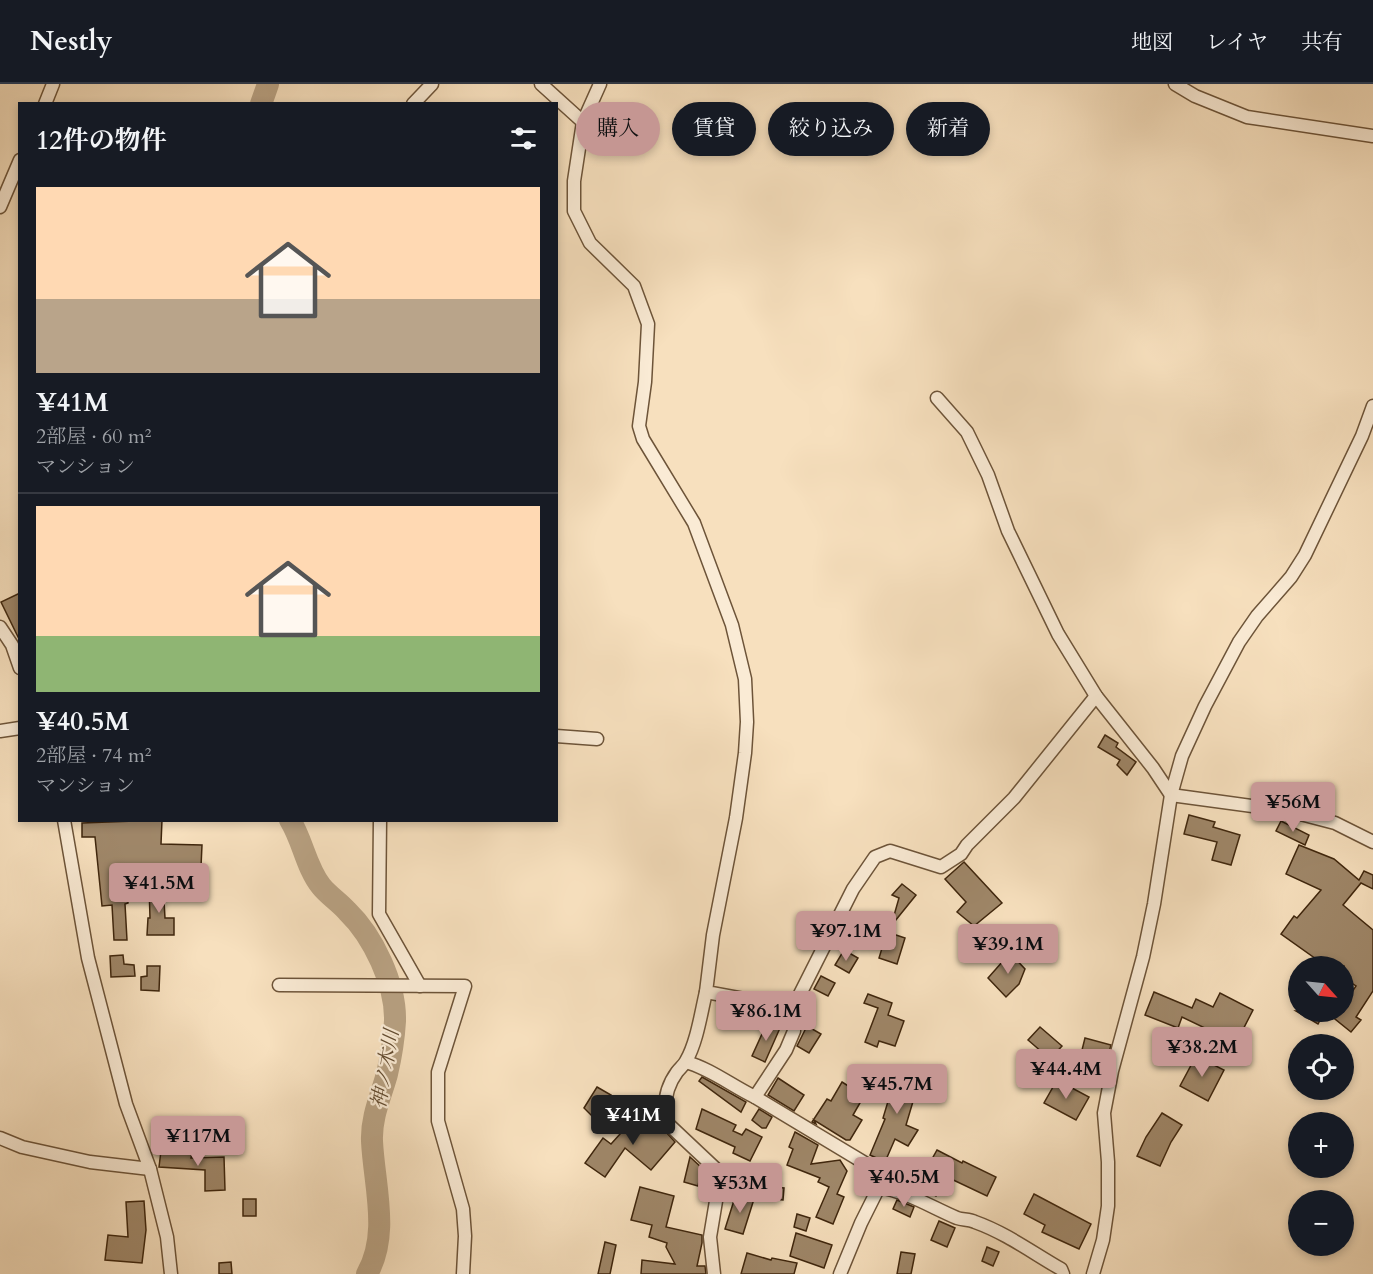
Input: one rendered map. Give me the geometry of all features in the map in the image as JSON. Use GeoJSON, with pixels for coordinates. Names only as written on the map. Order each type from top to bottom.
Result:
{"type":"FeatureCollection","features":[{"type":"Feature","properties":{"kind":"street"},"geometry":{"type":"LineString","coordinates":[[46,102],[53,84]]}},
{"type":"Feature","properties":{"kind":"street"},"geometry":{"type":"LineString","coordinates":[[415,102],[432,84]]}},
{"type":"Feature","properties":{"kind":"street"},"geometry":{"type":"LineString","coordinates":[[541,84],[576,116]]}},
{"type":"Feature","properties":{"kind":"street"},"geometry":{"type":"LineString","coordinates":[[592,102],[600,84]]}},
{"type":"Feature","properties":{"kind":"street"},"geometry":{"type":"LineString","coordinates":[[1175,84],[1195,96],[1247,117],[1373,136]]}},
{"type":"Feature","properties":{"kind":"street"},"geometry":{"type":"LineString","coordinates":[[578,156],[574,181],[574,211],[590,243],[634,285],[648,324],[645,382],[639,426],[643,439],[694,523],[732,625],[745,679],[747,722],[745,753],[736,818],[712,934],[706,992],[686,1062],[672,1078],[665,1096],[664,1111],[666,1122],[717,1170],[720,1177],[710,1237],[714,1274]]}},
{"type":"Feature","properties":{"kind":"street"},"geometry":{"type":"LineString","coordinates":[[0,207],[18,165]]}},
{"type":"Feature","properties":{"kind":"street"},"geometry":{"type":"LineString","coordinates":[[937,398],[967,432],[988,475],[1008,531],[1058,634],[1096,696],[1153,768],[1171,795],[1289,811],[1335,823],[1373,842]]}},
{"type":"Feature","properties":{"kind":"street"},"geometry":{"type":"LineString","coordinates":[[1093,1274],[1103,1240],[1108,1206],[1108,1162],[1104,1113],[1112,1071],[1154,904],[1171,795],[1182,756],[1239,642],[1257,616],[1291,577],[1305,555],[1362,436],[1373,406]]}},
{"type":"Feature","properties":{"kind":"street"},"geometry":{"type":"LineString","coordinates":[[0,627],[12,645],[18,662]]}},
{"type":"Feature","properties":{"kind":"street"},"geometry":{"type":"LineString","coordinates":[[755,1097],[786,1050],[794,1031],[793,1008],[853,889],[875,857],[890,851],[941,867],[961,854],[1014,798],[1096,696]]}},
{"type":"Feature","properties":{"kind":"street"},"geometry":{"type":"LineString","coordinates":[[0,731],[18,728]]}},
{"type":"Feature","properties":{"kind":"street"},"geometry":{"type":"LineString","coordinates":[[558,736],[597,739]]}},
{"type":"Feature","properties":{"kind":"street"},"geometry":{"type":"LineString","coordinates":[[64,822],[88,958],[126,1104],[150,1169],[167,1237],[171,1274]]}},
{"type":"Feature","properties":{"kind":"street"},"geometry":{"type":"LineString","coordinates":[[380,822],[379,914],[420,986]]}},
{"type":"Feature","properties":{"kind":"street"},"geometry":{"type":"LineString","coordinates":[[279,984],[465,986],[438,1072],[438,1121],[463,1209],[465,1236],[463,1274]]}},
{"type":"Feature","properties":{"kind":"street"},"geometry":{"type":"LineString","coordinates":[[706,992],[793,1008]]}},
{"type":"Feature","properties":{"kind":"street"},"geometry":{"type":"LineString","coordinates":[[686,1062],[702,1067],[735,1088],[755,1097],[878,1171],[879,1187],[840,1274]]}},
{"type":"Feature","properties":{"kind":"street"},"geometry":{"type":"LineString","coordinates":[[0,1138],[22,1147],[90,1162],[150,1169]]}},
{"type":"Feature","properties":{"kind":"street"},"geometry":{"type":"LineString","coordinates":[[879,1187],[894,1189],[959,1219],[973,1221],[999,1233],[1061,1269],[1063,1274]]}},
{"type":"Feature","properties":{"kind":"building"},"geometry":{"type":"Polygon","coordinates":[[[18,594],[18,637],[1,602],[18,594]]]}},
{"type":"Feature","properties":{"kind":"building"},"geometry":{"type":"Polygon","coordinates":[[[1105,735],[1118,743],[1116,747],[1136,762],[1127,775],[1117,765],[1120,760],[1098,747],[1105,735]]]}},
{"type":"Feature","properties":{"kind":"building"},"geometry":{"type":"Polygon","coordinates":[[[1189,815],[1215,822],[1213,827],[1240,835],[1231,865],[1212,860],[1217,842],[1184,834],[1189,815]]]}},
{"type":"Feature","properties":{"kind":"building"},"geometry":{"type":"Polygon","coordinates":[[[1281,821],[1309,835],[1305,845],[1276,831],[1281,821]]]}},
{"type":"Feature","properties":{"kind":"building"},"geometry":{"type":"Polygon","coordinates":[[[162,822],[161,844],[202,845],[201,867],[125,866],[128,903],[125,904],[127,940],[114,940],[112,905],[102,906],[95,837],[82,837],[82,823],[162,822]]]}},
{"type":"Feature","properties":{"kind":"building"},"geometry":{"type":"Polygon","coordinates":[[[1299,845],[1334,859],[1359,880],[1364,871],[1373,875],[1373,889],[1361,883],[1343,905],[1373,930],[1373,991],[1356,1017],[1361,1020],[1351,1032],[1339,1022],[1354,1022],[1354,989],[1356,986],[1354,985],[1354,956],[1312,956],[1281,934],[1294,916],[1297,918],[1321,890],[1286,874],[1299,845]]]}},
{"type":"Feature","properties":{"kind":"building"},"geometry":{"type":"Polygon","coordinates":[[[964,862],[1002,903],[974,926],[957,912],[966,902],[945,879],[964,862]]]}},
{"type":"Feature","properties":{"kind":"building"},"geometry":{"type":"Polygon","coordinates":[[[163,884],[165,918],[174,918],[174,935],[147,935],[148,918],[150,918],[149,885],[163,884]]]}},
{"type":"Feature","properties":{"kind":"building"},"geometry":{"type":"Polygon","coordinates":[[[902,884],[916,895],[891,926],[899,898],[892,895],[902,884]]]}},
{"type":"Feature","properties":{"kind":"building"},"geometry":{"type":"Polygon","coordinates":[[[861,912],[876,920],[868,934],[854,926],[861,912]]]}},
{"type":"Feature","properties":{"kind":"building"},"geometry":{"type":"Polygon","coordinates":[[[887,932],[905,938],[897,964],[879,958],[887,932]]]}},
{"type":"Feature","properties":{"kind":"building"},"geometry":{"type":"Polygon","coordinates":[[[844,950],[858,958],[849,973],[835,965],[844,950]]]}},
{"type":"Feature","properties":{"kind":"building"},"geometry":{"type":"Polygon","coordinates":[[[1010,953],[1025,969],[1019,984],[1006,997],[988,978],[1010,953]]]}},
{"type":"Feature","properties":{"kind":"building"},"geometry":{"type":"Polygon","coordinates":[[[123,955],[124,964],[134,965],[135,976],[111,977],[110,956],[123,955]]]}},
{"type":"Feature","properties":{"kind":"building"},"geometry":{"type":"Polygon","coordinates":[[[147,966],[160,966],[159,991],[141,990],[141,977],[147,976],[147,966]]]}},
{"type":"Feature","properties":{"kind":"building"},"geometry":{"type":"Polygon","coordinates":[[[821,976],[835,983],[828,996],[814,989],[821,976]]]}},
{"type":"Feature","properties":{"kind":"building"},"geometry":{"type":"Polygon","coordinates":[[[1154,992],[1192,1008],[1196,999],[1213,1007],[1220,993],[1253,1010],[1233,1049],[1202,1033],[1205,1028],[1182,1017],[1178,1028],[1145,1015],[1154,992]]]}},
{"type":"Feature","properties":{"kind":"building"},"geometry":{"type":"Polygon","coordinates":[[[868,994],[892,1003],[888,1015],[904,1021],[895,1046],[879,1041],[877,1047],[865,1042],[878,1008],[864,1003],[868,994]]]}},
{"type":"Feature","properties":{"kind":"building"},"geometry":{"type":"Polygon","coordinates":[[[722,1003],[756,1010],[755,1022],[720,1017],[722,1003]]]}},
{"type":"Feature","properties":{"kind":"building"},"geometry":{"type":"Polygon","coordinates":[[[767,1023],[780,1028],[765,1062],[752,1056],[767,1023]]]}},
{"type":"Feature","properties":{"kind":"building"},"geometry":{"type":"Polygon","coordinates":[[[807,1026],[821,1034],[809,1053],[797,1046],[807,1026]]]}},
{"type":"Feature","properties":{"kind":"building"},"geometry":{"type":"Polygon","coordinates":[[[1040,1027],[1062,1046],[1050,1059],[1028,1040],[1040,1027]]]}},
{"type":"Feature","properties":{"kind":"building"},"geometry":{"type":"Polygon","coordinates":[[[1085,1038],[1111,1045],[1103,1074],[1082,1077],[1080,1058],[1085,1038]]]}},
{"type":"Feature","properties":{"kind":"building"},"geometry":{"type":"Polygon","coordinates":[[[1196,1056],[1224,1070],[1208,1101],[1180,1086],[1196,1056]]]}},
{"type":"Feature","properties":{"kind":"building"},"geometry":{"type":"Polygon","coordinates":[[[899,1065],[916,1070],[912,1084],[917,1088],[906,1125],[918,1130],[908,1146],[895,1139],[885,1162],[870,1155],[885,1119],[883,1118],[899,1065]]]}},
{"type":"Feature","properties":{"kind":"building"},"geometry":{"type":"Polygon","coordinates":[[[702,1077],[746,1102],[741,1112],[699,1081],[702,1077]]]}},
{"type":"Feature","properties":{"kind":"building"},"geometry":{"type":"Polygon","coordinates":[[[778,1078],[804,1095],[794,1111],[768,1095],[778,1078]]]}},
{"type":"Feature","properties":{"kind":"building"},"geometry":{"type":"Polygon","coordinates":[[[1057,1080],[1089,1097],[1076,1120],[1044,1103],[1057,1080]]]}},
{"type":"Feature","properties":{"kind":"building"},"geometry":{"type":"Polygon","coordinates":[[[842,1082],[864,1096],[853,1115],[862,1120],[850,1140],[846,1140],[814,1120],[816,1124],[812,1122],[827,1099],[831,1101],[842,1082]]]}},
{"type":"Feature","properties":{"kind":"building"},"geometry":{"type":"Polygon","coordinates":[[[597,1087],[611,1095],[604,1106],[613,1112],[600,1124],[584,1108],[597,1087]]]}},
{"type":"Feature","properties":{"kind":"building"},"geometry":{"type":"Polygon","coordinates":[[[702,1109],[736,1125],[733,1131],[742,1135],[746,1129],[762,1137],[750,1161],[733,1153],[735,1147],[696,1129],[702,1109]]]}},
{"type":"Feature","properties":{"kind":"building"},"geometry":{"type":"Polygon","coordinates":[[[759,1109],[772,1117],[766,1128],[762,1128],[752,1120],[759,1109]]]}},
{"type":"Feature","properties":{"kind":"building"},"geometry":{"type":"Polygon","coordinates":[[[640,1112],[655,1125],[657,1122],[675,1142],[651,1170],[625,1148],[605,1177],[585,1163],[603,1138],[611,1144],[640,1112]]]}},
{"type":"Feature","properties":{"kind":"building"},"geometry":{"type":"Polygon","coordinates":[[[1162,1113],[1182,1125],[1160,1166],[1137,1156],[1162,1113]]]}},
{"type":"Feature","properties":{"kind":"building"},"geometry":{"type":"Polygon","coordinates":[[[795,1132],[818,1145],[811,1164],[840,1160],[847,1171],[837,1194],[844,1197],[833,1224],[816,1217],[829,1187],[818,1182],[820,1178],[787,1165],[793,1149],[789,1147],[795,1132]]]}},
{"type":"Feature","properties":{"kind":"building"},"geometry":{"type":"Polygon","coordinates":[[[937,1150],[996,1177],[987,1196],[947,1177],[936,1196],[917,1186],[937,1150]]]}},
{"type":"Feature","properties":{"kind":"building"},"geometry":{"type":"Polygon","coordinates":[[[161,1151],[192,1153],[191,1158],[224,1157],[225,1190],[205,1191],[205,1170],[159,1167],[161,1151]]]}},
{"type":"Feature","properties":{"kind":"building"},"geometry":{"type":"Polygon","coordinates":[[[690,1157],[702,1168],[698,1186],[684,1182],[690,1157]]]}},
{"type":"Feature","properties":{"kind":"building"},"geometry":{"type":"Polygon","coordinates":[[[761,1186],[784,1188],[783,1200],[760,1198],[761,1186]]]}},
{"type":"Feature","properties":{"kind":"building"},"geometry":{"type":"Polygon","coordinates":[[[640,1187],[674,1196],[666,1227],[702,1235],[697,1266],[705,1266],[706,1274],[641,1274],[642,1260],[675,1264],[666,1247],[667,1243],[649,1237],[652,1225],[631,1220],[640,1187]]]}},
{"type":"Feature","properties":{"kind":"building"},"geometry":{"type":"Polygon","coordinates":[[[736,1194],[754,1199],[743,1234],[725,1229],[736,1194]]]}},
{"type":"Feature","properties":{"kind":"building"},"geometry":{"type":"Polygon","coordinates":[[[1034,1194],[1091,1224],[1079,1249],[1042,1232],[1045,1225],[1024,1214],[1034,1194]]]}},
{"type":"Feature","properties":{"kind":"building"},"geometry":{"type":"Polygon","coordinates":[[[243,1199],[256,1199],[256,1216],[243,1216],[243,1199]]]}},
{"type":"Feature","properties":{"kind":"building"},"geometry":{"type":"Polygon","coordinates":[[[897,1200],[914,1207],[910,1217],[893,1209],[897,1200]]]}},
{"type":"Feature","properties":{"kind":"building"},"geometry":{"type":"Polygon","coordinates":[[[144,1201],[146,1230],[142,1263],[105,1260],[108,1235],[128,1237],[126,1202],[144,1201]]]}},
{"type":"Feature","properties":{"kind":"building"},"geometry":{"type":"Polygon","coordinates":[[[797,1214],[810,1218],[806,1231],[794,1227],[797,1214]]]}},
{"type":"Feature","properties":{"kind":"building"},"geometry":{"type":"Polygon","coordinates":[[[939,1221],[955,1228],[947,1247],[931,1240],[939,1221]]]}},
{"type":"Feature","properties":{"kind":"building"},"geometry":{"type":"Polygon","coordinates":[[[796,1233],[832,1245],[824,1268],[790,1256],[796,1233]]]}},
{"type":"Feature","properties":{"kind":"building"},"geometry":{"type":"Polygon","coordinates":[[[605,1242],[616,1245],[610,1274],[598,1274],[605,1242]]]}},
{"type":"Feature","properties":{"kind":"building"},"geometry":{"type":"Polygon","coordinates":[[[987,1247],[999,1252],[993,1266],[982,1261],[987,1247]]]}},
{"type":"Feature","properties":{"kind":"building"},"geometry":{"type":"Polygon","coordinates":[[[901,1252],[915,1254],[911,1274],[897,1274],[901,1252]]]}},
{"type":"Feature","properties":{"kind":"building"},"geometry":{"type":"Polygon","coordinates":[[[747,1253],[771,1260],[772,1258],[797,1263],[794,1274],[741,1274],[747,1253]]]}},
{"type":"Feature","properties":{"kind":"building"},"geometry":{"type":"Polygon","coordinates":[[[231,1262],[232,1274],[219,1274],[219,1263],[231,1262]]]}},
{"type":"Feature","properties":{"kind":"waterway","name":"神ノ木川"},"geometry":{"type":"LineString","coordinates":[[262,102],[268,84]]}},
{"type":"Feature","properties":{"kind":"waterway","name":"神ノ木川"},"geometry":{"type":"LineString","coordinates":[[291,822],[316,879],[357,921],[366,934],[381,962],[392,992],[395,1021],[391,1054],[372,1132],[379,1209],[378,1243],[367,1274]]}}]}
